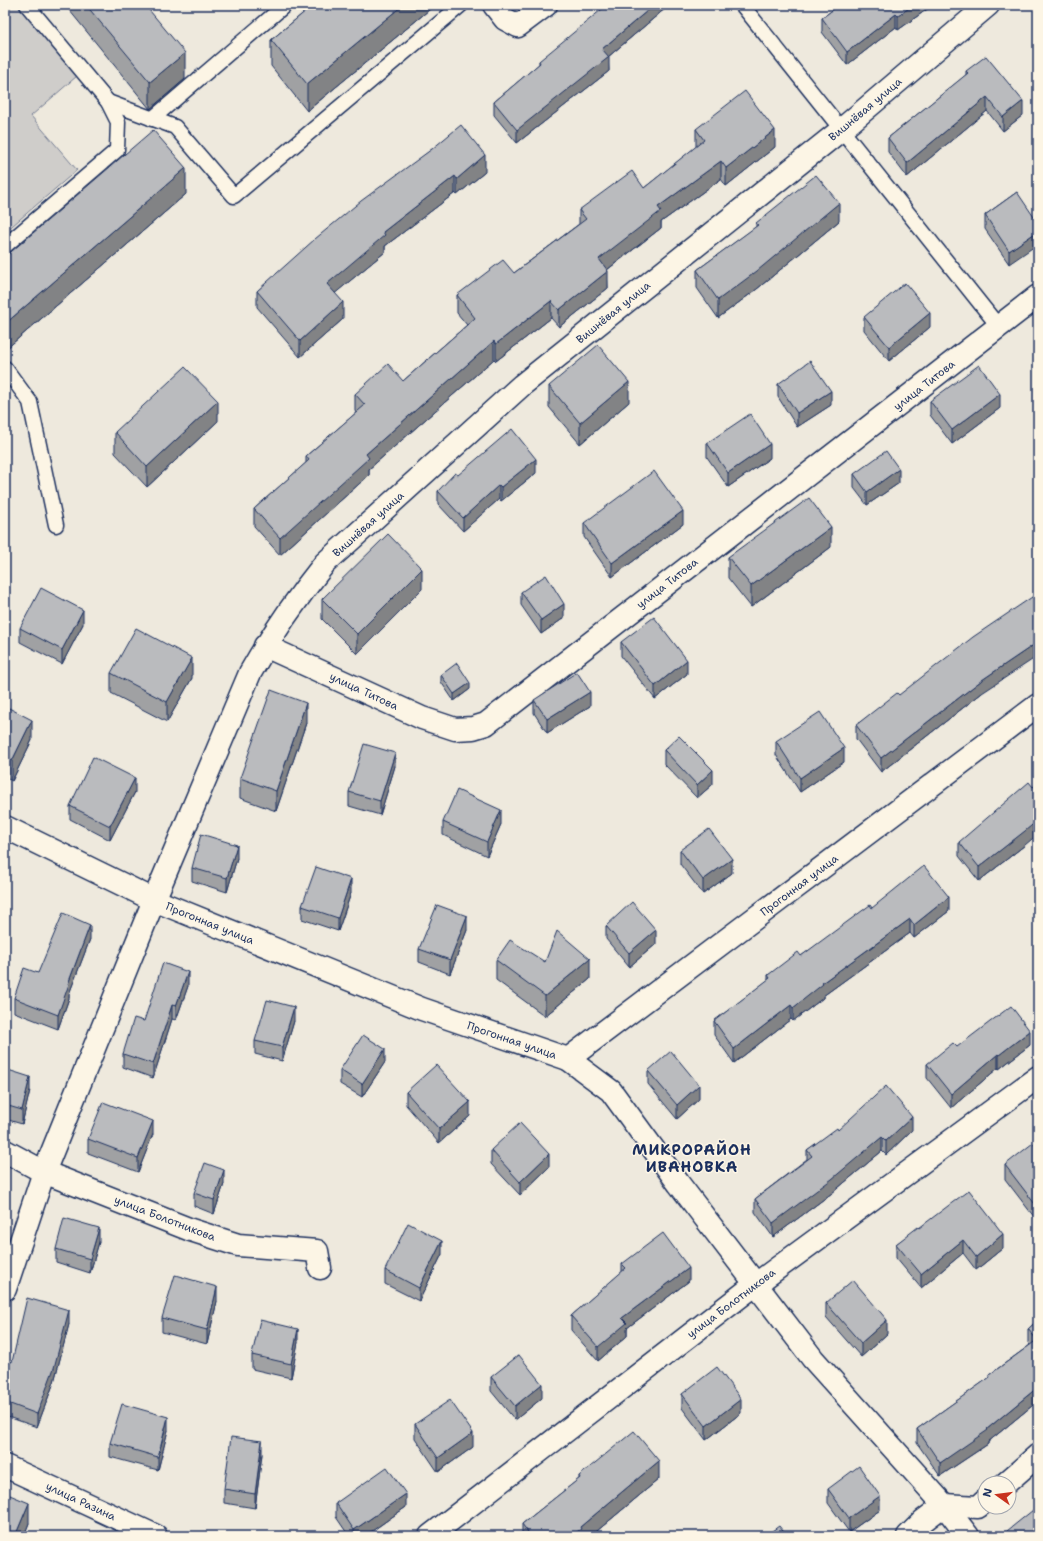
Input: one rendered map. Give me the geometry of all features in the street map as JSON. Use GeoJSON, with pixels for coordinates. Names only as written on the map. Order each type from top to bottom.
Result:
{"type":"FeatureCollection","features":[{"type":"Feature","properties":{"kind":"street"},"geometry":{"type":"LineString","coordinates":[[494,5],[505,19],[518,26],[546,5]]}},
{"type":"Feature","properties":{"kind":"street","name":"Вишнёвая улица"},"geometry":{"type":"LineString","coordinates":[[5,1289],[44,1172],[154,900],[250,673],[265,646],[298,596],[326,563],[522,385],[841,130],[988,5]]}},
{"type":"Feature","properties":{"kind":"street","name":"улица Титова"},"geometry":{"type":"LineString","coordinates":[[265,646],[422,718],[455,729],[473,728],[486,724],[1038,296]]}},
{"type":"Feature","properties":{"kind":"street","name":"Прогонная улица"},"geometry":{"type":"LineString","coordinates":[[5,827],[154,900],[422,1009],[568,1058],[1038,706]]}},
{"type":"Feature","properties":{"kind":"street"},"geometry":{"type":"LineString","coordinates":[[568,1058],[611,1091],[813,1359],[944,1505],[968,1536]]}},
{"type":"Feature","properties":{"kind":"street","name":"улица Болотникова"},"geometry":{"type":"LineString","coordinates":[[430,1536],[756,1284],[1038,1077]]}},
{"type":"Feature","properties":{"kind":"street","name":"улица Болотникова"},"geometry":{"type":"LineString","coordinates":[[5,1151],[44,1172],[191,1230],[238,1245],[317,1251],[320,1268]]}},
{"type":"Feature","properties":{"kind":"street"},"geometry":{"type":"LineString","coordinates":[[1015,1475],[1038,1455]]}},
{"type":"Feature","properties":{"kind":"street","name":"улица Разина"},"geometry":{"type":"LineString","coordinates":[[5,1466],[156,1536]]}},
{"type":"Feature","properties":{"kind":"street"},"geometry":{"type":"LineString","coordinates":[[908,1536],[923,1521],[944,1505],[977,1507]]}},
{"type":"Feature","properties":{"kind":"lane"},"geometry":{"type":"LineString","coordinates":[[5,246],[118,150],[118,122],[108,102],[27,5]]}},
{"type":"Feature","properties":{"kind":"lane"},"geometry":{"type":"LineString","coordinates":[[152,119],[285,5]]}},
{"type":"Feature","properties":{"kind":"lane"},"geometry":{"type":"LineString","coordinates":[[108,102],[175,128],[234,196],[461,5]]}},
{"type":"Feature","properties":{"kind":"lane"},"geometry":{"type":"LineString","coordinates":[[742,5],[999,327]]}},
{"type":"Feature","properties":{"kind":"lane"},"geometry":{"type":"LineString","coordinates":[[5,368],[30,402],[56,525]]}},
{"type":"Feature","properties":{"kind":"shaded area"},"geometry":{"type":"Polygon","coordinates":[[[5,5],[18,5],[77,76],[31,116],[77,170],[5,232],[5,5]]]}},
{"type":"Feature","properties":{"kind":"building"},"geometry":{"type":"Polygon","coordinates":[[[86,5],[145,5],[185,53],[150,82],[86,5]]]}},
{"type":"Feature","properties":{"kind":"building"},"geometry":{"type":"Polygon","coordinates":[[[313,5],[403,5],[307,84],[271,40],[313,5]]]}},
{"type":"Feature","properties":{"kind":"building"},"geometry":{"type":"Polygon","coordinates":[[[607,5],[654,5],[602,49],[609,57],[517,130],[494,102],[540,63],[539,61],[607,5]]]}},
{"type":"Feature","properties":{"kind":"building"},"geometry":{"type":"Polygon","coordinates":[[[839,5],[913,5],[898,16],[896,14],[847,52],[822,18],[839,5]]]}},
{"type":"Feature","properties":{"kind":"building"},"geometry":{"type":"Polygon","coordinates":[[[986,56],[1023,101],[1003,117],[987,97],[907,163],[888,138],[968,73],[966,71],[986,56]]]}},
{"type":"Feature","properties":{"kind":"building"},"geometry":{"type":"Polygon","coordinates":[[[745,91],[775,130],[726,168],[721,161],[658,207],[661,211],[599,259],[608,271],[559,310],[551,301],[496,344],[494,341],[366,454],[369,458],[280,538],[254,509],[309,460],[306,456],[365,405],[355,394],[388,364],[403,381],[475,318],[457,295],[503,260],[514,273],[586,219],[579,210],[632,171],[644,188],[704,140],[696,129],[745,91]]]}},
{"type":"Feature","properties":{"kind":"building"},"geometry":{"type":"Polygon","coordinates":[[[461,125],[485,155],[457,179],[455,176],[383,232],[385,235],[327,284],[343,302],[300,341],[257,291],[315,239],[361,201],[432,149],[461,125]]]}},
{"type":"Feature","properties":{"kind":"building"},"geometry":{"type":"Polygon","coordinates":[[[153,130],[186,168],[6,323],[5,257],[153,130]]]}},
{"type":"Feature","properties":{"kind":"building"},"geometry":{"type":"Polygon","coordinates":[[[816,175],[839,203],[757,271],[718,300],[697,270],[758,225],[756,223],[816,175]]]}},
{"type":"Feature","properties":{"kind":"building"},"geometry":{"type":"Polygon","coordinates":[[[1017,192],[1038,223],[1038,231],[1009,251],[985,215],[1017,192]]]}},
{"type":"Feature","properties":{"kind":"building"},"geometry":{"type":"Polygon","coordinates":[[[905,283],[930,313],[889,347],[864,317],[905,283]]]}},
{"type":"Feature","properties":{"kind":"building"},"geometry":{"type":"Polygon","coordinates":[[[598,345],[629,382],[580,423],[549,386],[598,345]]]}},
{"type":"Feature","properties":{"kind":"building"},"geometry":{"type":"Polygon","coordinates":[[[810,361],[831,391],[797,413],[778,384],[810,361]]]}},
{"type":"Feature","properties":{"kind":"building"},"geometry":{"type":"Polygon","coordinates":[[[979,365],[1000,394],[952,430],[930,401],[979,365]]]}},
{"type":"Feature","properties":{"kind":"building"},"geometry":{"type":"Polygon","coordinates":[[[185,367],[218,401],[147,467],[115,432],[185,367]]]}},
{"type":"Feature","properties":{"kind":"building"},"geometry":{"type":"Polygon","coordinates":[[[750,414],[770,444],[728,473],[707,443],[750,414]]]}},
{"type":"Feature","properties":{"kind":"building"},"geometry":{"type":"Polygon","coordinates":[[[512,429],[536,459],[501,487],[499,485],[463,518],[438,491],[455,473],[458,475],[512,429]]]}},
{"type":"Feature","properties":{"kind":"building"},"geometry":{"type":"Polygon","coordinates":[[[886,451],[899,469],[867,492],[854,474],[886,451]]]}},
{"type":"Feature","properties":{"kind":"building"},"geometry":{"type":"Polygon","coordinates":[[[654,471],[683,511],[612,563],[584,523],[654,471]]]}},
{"type":"Feature","properties":{"kind":"building"},"geometry":{"type":"Polygon","coordinates":[[[809,498],[831,527],[751,586],[728,557],[809,498]]]}},
{"type":"Feature","properties":{"kind":"building"},"geometry":{"type":"Polygon","coordinates":[[[388,534],[422,569],[357,634],[322,599],[388,534]]]}},
{"type":"Feature","properties":{"kind":"building"},"geometry":{"type":"Polygon","coordinates":[[[546,575],[564,604],[541,620],[521,592],[546,575]]]}},
{"type":"Feature","properties":{"kind":"building"},"geometry":{"type":"Polygon","coordinates":[[[41,588],[83,610],[62,650],[20,628],[41,588]]]}},
{"type":"Feature","properties":{"kind":"building"},"geometry":{"type":"Polygon","coordinates":[[[1038,593],[1038,642],[982,680],[881,758],[856,725],[897,693],[899,695],[973,637],[1038,593]]]}},
{"type":"Feature","properties":{"kind":"building"},"geometry":{"type":"Polygon","coordinates":[[[654,617],[687,660],[655,686],[621,642],[654,617]]]}},
{"type":"Feature","properties":{"kind":"building"},"geometry":{"type":"Polygon","coordinates":[[[136,628],[192,658],[167,702],[111,673],[136,628]]]}},
{"type":"Feature","properties":{"kind":"building"},"geometry":{"type":"Polygon","coordinates":[[[457,663],[470,683],[454,694],[441,675],[457,663]]]}},
{"type":"Feature","properties":{"kind":"building"},"geometry":{"type":"Polygon","coordinates":[[[577,672],[590,692],[547,719],[534,700],[577,672]]]}},
{"type":"Feature","properties":{"kind":"building"},"geometry":{"type":"Polygon","coordinates":[[[271,690],[306,703],[276,791],[240,778],[271,690]]]}},
{"type":"Feature","properties":{"kind":"building"},"geometry":{"type":"Polygon","coordinates":[[[5,706],[32,720],[12,761],[5,757],[5,706]]]}},
{"type":"Feature","properties":{"kind":"building"},"geometry":{"type":"Polygon","coordinates":[[[820,712],[844,748],[800,778],[776,741],[820,712]]]}},
{"type":"Feature","properties":{"kind":"building"},"geometry":{"type":"Polygon","coordinates":[[[679,736],[713,770],[697,785],[664,750],[679,736]]]}},
{"type":"Feature","properties":{"kind":"building"},"geometry":{"type":"Polygon","coordinates":[[[364,744],[395,753],[380,801],[349,792],[364,744]]]}},
{"type":"Feature","properties":{"kind":"building"},"geometry":{"type":"Polygon","coordinates":[[[93,757],[135,778],[110,826],[70,806],[93,757]]]}},
{"type":"Feature","properties":{"kind":"building"},"geometry":{"type":"Polygon","coordinates":[[[1029,782],[1033,787],[1038,783],[1038,820],[979,867],[959,842],[1029,782]]]}},
{"type":"Feature","properties":{"kind":"building"},"geometry":{"type":"Polygon","coordinates":[[[457,790],[501,810],[487,842],[443,822],[457,790]]]}},
{"type":"Feature","properties":{"kind":"building"},"geometry":{"type":"Polygon","coordinates":[[[709,829],[732,859],[703,880],[680,850],[709,829]]]}},
{"type":"Feature","properties":{"kind":"building"},"geometry":{"type":"Polygon","coordinates":[[[201,834],[237,845],[227,878],[192,868],[201,834]]]}},
{"type":"Feature","properties":{"kind":"building"},"geometry":{"type":"Polygon","coordinates":[[[924,866],[949,897],[914,925],[910,919],[822,983],[823,984],[793,1008],[791,1005],[734,1049],[714,1021],[770,978],[768,975],[798,952],[801,956],[870,905],[872,908],[924,866]]]}},
{"type":"Feature","properties":{"kind":"building"},"geometry":{"type":"Polygon","coordinates":[[[316,867],[351,879],[338,918],[302,906],[316,867]]]}},
{"type":"Feature","properties":{"kind":"building"},"geometry":{"type":"Polygon","coordinates":[[[632,902],[656,930],[629,953],[606,926],[632,902]]]}},
{"type":"Feature","properties":{"kind":"building"},"geometry":{"type":"Polygon","coordinates":[[[437,905],[467,916],[450,960],[419,949],[437,905]]]}},
{"type":"Feature","properties":{"kind":"building"},"geometry":{"type":"Polygon","coordinates":[[[63,913],[90,925],[58,1015],[14,998],[24,968],[38,973],[63,913]]]}},
{"type":"Feature","properties":{"kind":"building"},"geometry":{"type":"Polygon","coordinates":[[[557,931],[590,959],[545,996],[496,960],[510,940],[545,962],[557,931]]]}},
{"type":"Feature","properties":{"kind":"building"},"geometry":{"type":"Polygon","coordinates":[[[163,963],[188,972],[176,1006],[172,1005],[153,1064],[123,1054],[134,1018],[144,1021],[163,963]]]}},
{"type":"Feature","properties":{"kind":"building"},"geometry":{"type":"Polygon","coordinates":[[[267,1000],[294,1007],[282,1047],[255,1041],[267,1000]]]}},
{"type":"Feature","properties":{"kind":"building"},"geometry":{"type":"Polygon","coordinates":[[[1011,1006],[1030,1031],[999,1055],[998,1054],[951,1094],[927,1064],[953,1043],[957,1047],[1011,1006]]]}},
{"type":"Feature","properties":{"kind":"building"},"geometry":{"type":"Polygon","coordinates":[[[363,1035],[385,1049],[362,1084],[340,1070],[363,1035]]]}},
{"type":"Feature","properties":{"kind":"building"},"geometry":{"type":"Polygon","coordinates":[[[671,1051],[699,1085],[677,1105],[648,1071],[671,1051]]]}},
{"type":"Feature","properties":{"kind":"building"},"geometry":{"type":"Polygon","coordinates":[[[436,1065],[470,1102],[439,1129],[406,1092],[436,1065]]]}},
{"type":"Feature","properties":{"kind":"building"},"geometry":{"type":"Polygon","coordinates":[[[5,1069],[30,1077],[22,1110],[5,1105],[5,1069]]]}},
{"type":"Feature","properties":{"kind":"building"},"geometry":{"type":"Polygon","coordinates":[[[886,1086],[912,1117],[886,1141],[882,1137],[832,1179],[773,1223],[755,1199],[812,1156],[807,1150],[837,1128],[838,1130],[886,1086]]]}},
{"type":"Feature","properties":{"kind":"building"},"geometry":{"type":"Polygon","coordinates":[[[103,1102],[153,1121],[138,1158],[88,1139],[103,1102]]]}},
{"type":"Feature","properties":{"kind":"building"},"geometry":{"type":"Polygon","coordinates":[[[520,1123],[549,1154],[520,1182],[491,1150],[520,1123]]]}},
{"type":"Feature","properties":{"kind":"building"},"geometry":{"type":"Polygon","coordinates":[[[1033,1143],[1038,1150],[1038,1208],[1005,1165],[1033,1143]]]}},
{"type":"Feature","properties":{"kind":"building"},"geometry":{"type":"Polygon","coordinates":[[[205,1163],[224,1170],[214,1200],[194,1193],[205,1163]]]}},
{"type":"Feature","properties":{"kind":"building"},"geometry":{"type":"Polygon","coordinates":[[[969,1190],[1003,1234],[976,1257],[963,1240],[921,1274],[896,1244],[969,1190]]]}},
{"type":"Feature","properties":{"kind":"building"},"geometry":{"type":"Polygon","coordinates":[[[64,1218],[99,1228],[90,1259],[56,1249],[64,1218]]]}},
{"type":"Feature","properties":{"kind":"building"},"geometry":{"type":"Polygon","coordinates":[[[408,1223],[442,1241],[419,1288],[385,1270],[408,1223]]]}},
{"type":"Feature","properties":{"kind":"building"},"geometry":{"type":"Polygon","coordinates":[[[663,1233],[689,1268],[622,1318],[627,1323],[598,1347],[571,1316],[626,1268],[622,1264],[663,1233]]]}},
{"type":"Feature","properties":{"kind":"building"},"geometry":{"type":"Polygon","coordinates":[[[175,1275],[217,1287],[207,1330],[162,1318],[175,1275]]]}},
{"type":"Feature","properties":{"kind":"building"},"geometry":{"type":"Polygon","coordinates":[[[853,1280],[887,1320],[861,1343],[826,1303],[853,1280]]]}},
{"type":"Feature","properties":{"kind":"building"},"geometry":{"type":"Polygon","coordinates":[[[27,1298],[69,1310],[54,1368],[37,1414],[5,1402],[5,1363],[6,1360],[12,1362],[27,1298]]]}},
{"type":"Feature","properties":{"kind":"building"},"geometry":{"type":"Polygon","coordinates":[[[260,1320],[298,1329],[291,1364],[252,1355],[260,1320]]]}},
{"type":"Feature","properties":{"kind":"building"},"geometry":{"type":"Polygon","coordinates":[[[1038,1320],[1038,1387],[987,1429],[988,1430],[940,1463],[917,1429],[990,1377],[989,1375],[1037,1340],[1028,1329],[1038,1320]]]}},
{"type":"Feature","properties":{"kind":"building"},"geometry":{"type":"Polygon","coordinates":[[[519,1355],[542,1384],[515,1406],[491,1377],[519,1355]]]}},
{"type":"Feature","properties":{"kind":"building"},"geometry":{"type":"Polygon","coordinates":[[[717,1367],[741,1399],[706,1426],[682,1394],[717,1367]]]}},
{"type":"Feature","properties":{"kind":"building"},"geometry":{"type":"Polygon","coordinates":[[[450,1400],[473,1433],[438,1458],[415,1424],[450,1400]]]}},
{"type":"Feature","properties":{"kind":"building"},"geometry":{"type":"Polygon","coordinates":[[[122,1404],[168,1417],[158,1457],[110,1443],[122,1404]]]}},
{"type":"Feature","properties":{"kind":"building"},"geometry":{"type":"Polygon","coordinates":[[[634,1431],[659,1461],[571,1536],[531,1536],[522,1524],[580,1478],[579,1476],[634,1431]]]}},
{"type":"Feature","properties":{"kind":"building"},"geometry":{"type":"Polygon","coordinates":[[[231,1437],[262,1441],[255,1494],[224,1489],[231,1437]]]}},
{"type":"Feature","properties":{"kind":"building"},"geometry":{"type":"Polygon","coordinates":[[[859,1466],[880,1496],[849,1518],[828,1489],[859,1466]]]}},
{"type":"Feature","properties":{"kind":"building"},"geometry":{"type":"Polygon","coordinates":[[[387,1467],[406,1494],[354,1530],[336,1503],[387,1467]]]}},
{"type":"Feature","properties":{"kind":"building"},"geometry":{"type":"Polygon","coordinates":[[[5,1493],[29,1503],[16,1534],[5,1530],[5,1493]]]}},
{"type":"Feature","properties":{"kind":"building"},"geometry":{"type":"Polygon","coordinates":[[[1038,1506],[1038,1536],[1002,1535],[1038,1506]]]}},
{"type":"Feature","properties":{"kind":"building"},"geometry":{"type":"Polygon","coordinates":[[[779,1526],[787,1536],[765,1536],[779,1526]]]}},
{"type":"Feature","properties":{"kind":"district","name":"МИКРОРАЙОН ИВАНОВКА"},"geometry":{"type":"Point","coordinates":[692,1158]}}]}
